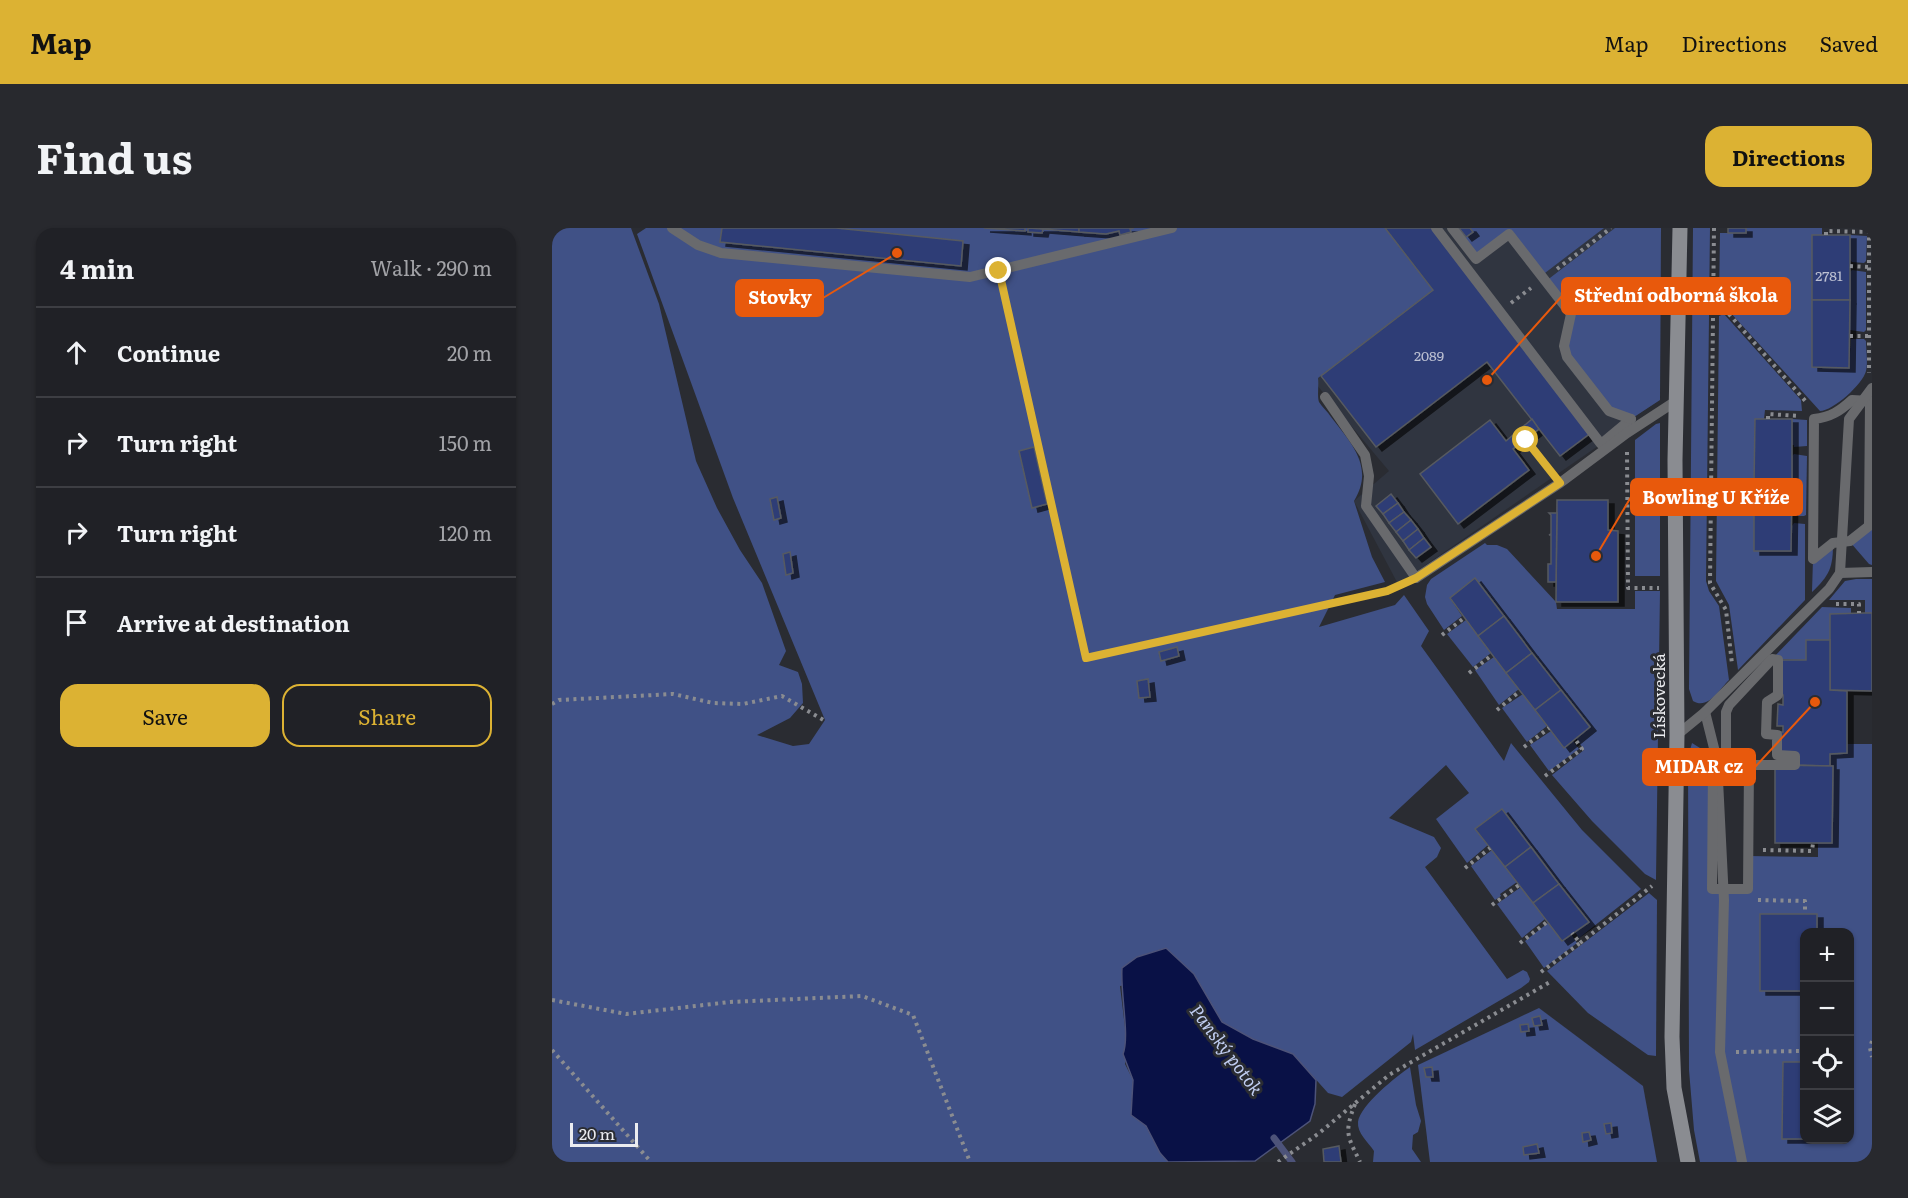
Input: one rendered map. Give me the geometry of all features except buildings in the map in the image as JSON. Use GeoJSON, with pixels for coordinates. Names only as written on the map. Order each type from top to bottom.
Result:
{"type":"FeatureCollection","features":[{"type":"Feature","properties":{"kind":"main road","name":"Lískovecká"},"geometry":{"type":"LineString","coordinates":[[1680,228],[1675,460],[1677,735],[1672,1037],[1674,1088],[1688,1162]]}},
{"type":"Feature","properties":{"kind":"lane"},"geometry":{"type":"LineString","coordinates":[[672,228],[698,245],[721,253],[970,277],[1172,228]]}},
{"type":"Feature","properties":{"kind":"lane"},"geometry":{"type":"LineString","coordinates":[[1436,228],[1601,444],[1631,419],[1609,411],[1567,357],[1564,346],[1571,314],[1509,234],[1476,259],[1452,228]]}},
{"type":"Feature","properties":{"kind":"lane"},"geometry":{"type":"LineString","coordinates":[[1677,735],[1734,684],[1815,603],[1840,573],[1849,419],[1872,388]]}},
{"type":"Feature","properties":{"kind":"lane"},"geometry":{"type":"LineString","coordinates":[[1325,397],[1365,455],[1370,476],[1366,506],[1416,578],[1560,483],[1627,433],[1676,401]]}},
{"type":"Feature","properties":{"kind":"lane"},"geometry":{"type":"LineString","coordinates":[[1852,400],[1863,400],[1870,401],[1869,526],[1850,542],[1833,543],[1813,559],[1814,419],[1829,417],[1839,412],[1852,400]]}},
{"type":"Feature","properties":{"kind":"lane"},"geometry":{"type":"LineString","coordinates":[[1840,573],[1872,572]]}},
{"type":"Feature","properties":{"kind":"lane"},"geometry":{"type":"LineString","coordinates":[[1722,765],[1795,765],[1796,756],[1777,755],[1777,735],[1766,734],[1767,702],[1778,695],[1778,660],[1772,659],[1729,705],[1726,712],[1722,765],[1723,894],[1720,1052],[1742,1162]]}},
{"type":"Feature","properties":{"kind":"lane"},"geometry":{"type":"LineString","coordinates":[[1705,712],[1722,765]]}},
{"type":"Feature","properties":{"kind":"lane"},"geometry":{"type":"LineString","coordinates":[[1723,894],[1748,889],[1749,765]]}},
{"type":"Feature","properties":{"kind":"path"},"geometry":{"type":"LineString","coordinates":[[1714,228],[1710,583],[1726,610],[1734,684]]}},
{"type":"Feature","properties":{"kind":"path"},"geometry":{"type":"LineString","coordinates":[[1826,235],[1826,231],[1869,232],[1869,375]]}},
{"type":"Feature","properties":{"kind":"path"},"geometry":{"type":"LineString","coordinates":[[1850,266],[1869,267]]}},
{"type":"Feature","properties":{"kind":"path"},"geometry":{"type":"LineString","coordinates":[[999,271],[1086,658],[1387,591],[1416,578]]}},
{"type":"Feature","properties":{"kind":"path"},"geometry":{"type":"LineString","coordinates":[[1713,297],[1812,408]]}},
{"type":"Feature","properties":{"kind":"path"},"geometry":{"type":"LineString","coordinates":[[1850,336],[1869,336]]}},
{"type":"Feature","properties":{"kind":"path"},"geometry":{"type":"LineString","coordinates":[[1768,419],[1768,414],[1801,416]]}},
{"type":"Feature","properties":{"kind":"path"},"geometry":{"type":"LineString","coordinates":[[1627,433],[1628,588],[1662,588]]}},
{"type":"Feature","properties":{"kind":"path"},"geometry":{"type":"LineString","coordinates":[[1526,440],[1560,483]]}},
{"type":"Feature","properties":{"kind":"path"},"geometry":{"type":"LineString","coordinates":[[1815,603],[1859,604],[1859,613]]}},
{"type":"Feature","properties":{"kind":"path"},"geometry":{"type":"LineString","coordinates":[[1442,635],[1464,618]]}},
{"type":"Feature","properties":{"kind":"path"},"geometry":{"type":"LineString","coordinates":[[1469,673],[1492,655]]}},
{"type":"Feature","properties":{"kind":"path"},"geometry":{"type":"LineString","coordinates":[[1497,710],[1520,691]]}},
{"type":"Feature","properties":{"kind":"path"},"geometry":{"type":"LineString","coordinates":[[552,704],[559,700],[673,694],[713,703],[743,704],[782,696],[825,721]]}},
{"type":"Feature","properties":{"kind":"path"},"geometry":{"type":"LineString","coordinates":[[1524,747],[1549,728]]}},
{"type":"Feature","properties":{"kind":"path"},"geometry":{"type":"LineString","coordinates":[[1545,776],[1582,749],[1575,739]]}},
{"type":"Feature","properties":{"kind":"path"},"geometry":{"type":"LineString","coordinates":[[1748,850],[1812,851],[1812,843]]}},
{"type":"Feature","properties":{"kind":"path"},"geometry":{"type":"LineString","coordinates":[[1465,868],[1490,848]]}},
{"type":"Feature","properties":{"kind":"path"},"geometry":{"type":"LineString","coordinates":[[1492,905],[1519,885]]}},
{"type":"Feature","properties":{"kind":"path"},"geometry":{"type":"LineString","coordinates":[[1542,972],[1652,886]]}},
{"type":"Feature","properties":{"kind":"path"},"geometry":{"type":"LineString","coordinates":[[1723,894],[1805,902],[1805,914]]}},
{"type":"Feature","properties":{"kind":"path"},"geometry":{"type":"LineString","coordinates":[[1520,943],[1547,922]]}},
{"type":"Feature","properties":{"kind":"path"},"geometry":{"type":"LineString","coordinates":[[1572,933],[1580,943]]}},
{"type":"Feature","properties":{"kind":"path"},"geometry":{"type":"LineString","coordinates":[[1278,1162],[1318,1134],[1389,1075],[1550,982]]}},
{"type":"Feature","properties":{"kind":"path"},"geometry":{"type":"LineString","coordinates":[[552,1000],[626,1014],[730,1002],[862,996],[913,1015],[970,1162]]}},
{"type":"Feature","properties":{"kind":"path"},"geometry":{"type":"LineString","coordinates":[[1872,1041],[1872,1057]]}},
{"type":"Feature","properties":{"kind":"path"},"geometry":{"type":"LineString","coordinates":[[552,1050],[651,1162]]}},
{"type":"Feature","properties":{"kind":"path"},"geometry":{"type":"LineString","coordinates":[[1720,1052],[1800,1051]]}},
{"type":"Feature","properties":{"kind":"path"},"geometry":{"type":"LineString","coordinates":[[1356,1102],[1347,1136],[1360,1162]]}},
{"type":"Feature","properties":{"kind":"shaded area"},"geometry":{"type":"Polygon","coordinates":[[[552,228],[631,228],[659,304],[696,461],[717,508],[740,550],[762,583],[786,651],[779,665],[798,672],[802,684],[803,703],[790,718],[757,735],[793,746],[809,744],[825,720],[733,498],[637,234],[646,228],[1385,228],[1433,290],[1318,378],[1318,397],[1319,402],[1346,436],[1358,456],[1362,477],[1360,489],[1354,501],[1372,557],[1385,582],[1335,595],[1319,627],[1395,605],[1404,595],[1429,631],[1421,646],[1504,761],[1511,743],[1582,830],[1641,889],[1579,938],[1575,932],[1588,921],[1502,809],[1476,829],[1488,845],[1467,863],[1436,819],[1469,793],[1446,765],[1389,818],[1434,837],[1441,848],[1437,857],[1425,867],[1507,979],[1523,970],[1527,972],[1530,979],[1521,988],[1415,1050],[1413,1034],[1411,1042],[1342,1097],[1328,1093],[1293,1054],[1253,1039],[1222,1022],[1194,974],[1120,986],[1127,1044],[1125,1064],[1133,1080],[1131,1115],[1146,1126],[1160,1153],[1168,1162],[552,1162],[552,228]]]}},
{"type":"Feature","properties":{"kind":"shaded area"},"geometry":{"type":"Polygon","coordinates":[[[1268,228],[1661,228],[1660,400],[1631,419],[1601,444],[1398,584],[1354,501],[1389,471],[1295,359],[1268,228]]]}},
{"type":"Feature","properties":{"kind":"shaded area"},"geometry":{"type":"Polygon","coordinates":[[[1452,228],[1604,228],[1541,276],[1509,234],[1476,259],[1452,228]]]}},
{"type":"Feature","properties":{"kind":"shaded area"},"geometry":{"type":"Polygon","coordinates":[[[1615,228],[1661,228],[1660,400],[1631,419],[1609,411],[1567,357],[1571,318],[1546,281],[1615,228]]]}},
{"type":"Feature","properties":{"kind":"shaded area"},"geometry":{"type":"Polygon","coordinates":[[[1693,228],[1710,228],[1706,581],[1709,591],[1719,606],[1729,680],[1713,698],[1704,703],[1693,701],[1689,689],[1693,228]]]}},
{"type":"Feature","properties":{"kind":"shaded area"},"geometry":{"type":"Polygon","coordinates":[[[1746,228],[1822,228],[1822,235],[1812,235],[1812,367],[1849,368],[1851,339],[1866,341],[1867,360],[1866,371],[1859,383],[1839,402],[1826,410],[1820,411],[1719,300],[1720,233],[1746,233],[1746,228]]]}},
{"type":"Feature","properties":{"kind":"shaded area"},"geometry":{"type":"Polygon","coordinates":[[[1850,235],[1867,236],[1864,263],[1850,260],[1850,235]]]}},
{"type":"Feature","properties":{"kind":"shaded area"},"geometry":{"type":"Polygon","coordinates":[[[1852,270],[1866,272],[1866,330],[1864,332],[1850,330],[1850,272],[1852,270]]]}},
{"type":"Feature","properties":{"kind":"shaded area"},"geometry":{"type":"Polygon","coordinates":[[[1724,314],[1801,400],[1802,411],[1765,410],[1764,419],[1755,419],[1754,551],[1791,551],[1792,526],[1794,523],[1805,524],[1805,600],[1738,670],[1729,605],[1716,581],[1719,316],[1724,314]]]}},
{"type":"Feature","properties":{"kind":"shaded area"},"geometry":{"type":"Polygon","coordinates":[[[1872,398],[1872,565],[1850,542],[1869,526],[1872,398]]]}},
{"type":"Feature","properties":{"kind":"shaded area"},"geometry":{"type":"Polygon","coordinates":[[[1792,419],[1807,420],[1807,446],[1794,447],[1792,445],[1792,419]]]}},
{"type":"Feature","properties":{"kind":"shaded area"},"geometry":{"type":"Polygon","coordinates":[[[1660,423],[1660,576],[1635,576],[1635,440],[1660,423]]]}},
{"type":"Feature","properties":{"kind":"shaded area"},"geometry":{"type":"Polygon","coordinates":[[[1794,454],[1807,456],[1806,515],[1804,516],[1792,514],[1792,456],[1794,454]]]}},
{"type":"Feature","properties":{"kind":"shaded area"},"geometry":{"type":"Polygon","coordinates":[[[1485,543],[1507,549],[1556,602],[1557,609],[1635,609],[1635,591],[1660,591],[1656,880],[1645,874],[1592,821],[1552,775],[1584,750],[1576,738],[1590,727],[1476,579],[1450,598],[1462,616],[1444,630],[1427,604],[1425,597],[1427,585],[1431,579],[1485,543]]]}},
{"type":"Feature","properties":{"kind":"shaded area"},"geometry":{"type":"Polygon","coordinates":[[[1833,543],[1829,570],[1823,581],[1812,592],[1813,559],[1833,543]]]}},
{"type":"Feature","properties":{"kind":"shaded area"},"geometry":{"type":"Polygon","coordinates":[[[1872,579],[1872,613],[1865,613],[1865,600],[1829,600],[1845,581],[1872,579]]]}},
{"type":"Feature","properties":{"kind":"shaded area"},"geometry":{"type":"Polygon","coordinates":[[[1822,607],[1851,608],[1851,614],[1830,614],[1830,640],[1806,641],[1806,660],[1772,659],[1822,607]]]}},
{"type":"Feature","properties":{"kind":"shaded area"},"geometry":{"type":"Polygon","coordinates":[[[1466,620],[1491,653],[1473,667],[1447,634],[1466,620]]]}},
{"type":"Feature","properties":{"kind":"shaded area"},"geometry":{"type":"Polygon","coordinates":[[[1494,657],[1519,689],[1499,705],[1475,670],[1494,657]]]}},
{"type":"Feature","properties":{"kind":"shaded area"},"geometry":{"type":"Polygon","coordinates":[[[1523,694],[1547,726],[1527,742],[1502,708],[1523,694]]]}},
{"type":"Feature","properties":{"kind":"shaded area"},"geometry":{"type":"Polygon","coordinates":[[[1551,731],[1564,748],[1573,741],[1579,749],[1549,771],[1530,745],[1551,731]]]}},
{"type":"Feature","properties":{"kind":"shaded area"},"geometry":{"type":"Polygon","coordinates":[[[1692,743],[1712,761],[1712,888],[1748,889],[1748,856],[1818,857],[1818,843],[1832,843],[1833,766],[1830,766],[1830,754],[1847,753],[1847,744],[1872,744],[1872,1162],[1700,1162],[1694,1130],[1689,1070],[1688,757],[1692,743]]]}},
{"type":"Feature","properties":{"kind":"shaded area"},"geometry":{"type":"Polygon","coordinates":[[[1492,850],[1517,882],[1495,900],[1471,866],[1492,850]]]}},
{"type":"Feature","properties":{"kind":"shaded area"},"geometry":{"type":"Polygon","coordinates":[[[1521,887],[1545,919],[1522,938],[1497,904],[1521,887]]]}},
{"type":"Feature","properties":{"kind":"shaded area"},"geometry":{"type":"Polygon","coordinates":[[[1649,893],[1657,900],[1656,1056],[1648,1055],[1588,1013],[1547,971],[1649,893]]]}},
{"type":"Feature","properties":{"kind":"shaded area"},"geometry":{"type":"Polygon","coordinates":[[[1548,923],[1562,941],[1571,934],[1577,943],[1544,968],[1525,941],[1548,923]]]}},
{"type":"Feature","properties":{"kind":"shaded area"},"geometry":{"type":"Polygon","coordinates":[[[1539,1008],[1643,1086],[1657,1162],[1430,1162],[1418,1065],[1539,1008]]]}},
{"type":"Feature","properties":{"kind":"shaded area"},"geometry":{"type":"Polygon","coordinates":[[[1410,1067],[1421,1121],[1418,1132],[1413,1135],[1412,1149],[1421,1162],[1373,1162],[1374,1151],[1358,1126],[1360,1115],[1380,1092],[1410,1067]]]}},
{"type":"Feature","properties":{"kind":"water"},"geometry":{"type":"Polygon","coordinates":[[[1166,948],[1194,974],[1222,1022],[1253,1039],[1293,1054],[1316,1080],[1315,1104],[1310,1121],[1255,1161],[1168,1162],[1160,1153],[1146,1126],[1131,1115],[1133,1080],[1123,1054],[1126,1036],[1122,968],[1137,957],[1166,948]]]}},
{"type":"Feature","properties":{"kind":"waterway","name":"Panský potok"},"geometry":{"type":"LineString","coordinates":[[1274,1138],[1292,1162]]}},
{"type":"Feature","properties":{"kind":"place","name":"Stovky"},"geometry":{"type":"Point","coordinates":[897,253]}},
{"type":"Feature","properties":{"kind":"place","name":"Střední odborná škola"},"geometry":{"type":"Point","coordinates":[1487,380]}},
{"type":"Feature","properties":{"kind":"place","name":"Bowling U Kříže"},"geometry":{"type":"Point","coordinates":[1596,556]}},
{"type":"Feature","properties":{"kind":"place","name":"MIDAR cz"},"geometry":{"type":"Point","coordinates":[1815,702]}},
{"type":"Feature","properties":{"kind":"route"},"geometry":{"type":"LineString","coordinates":[[999,271],[1086,658],[1387,591],[1416,578],[1560,483],[1526,440]]}}]}
